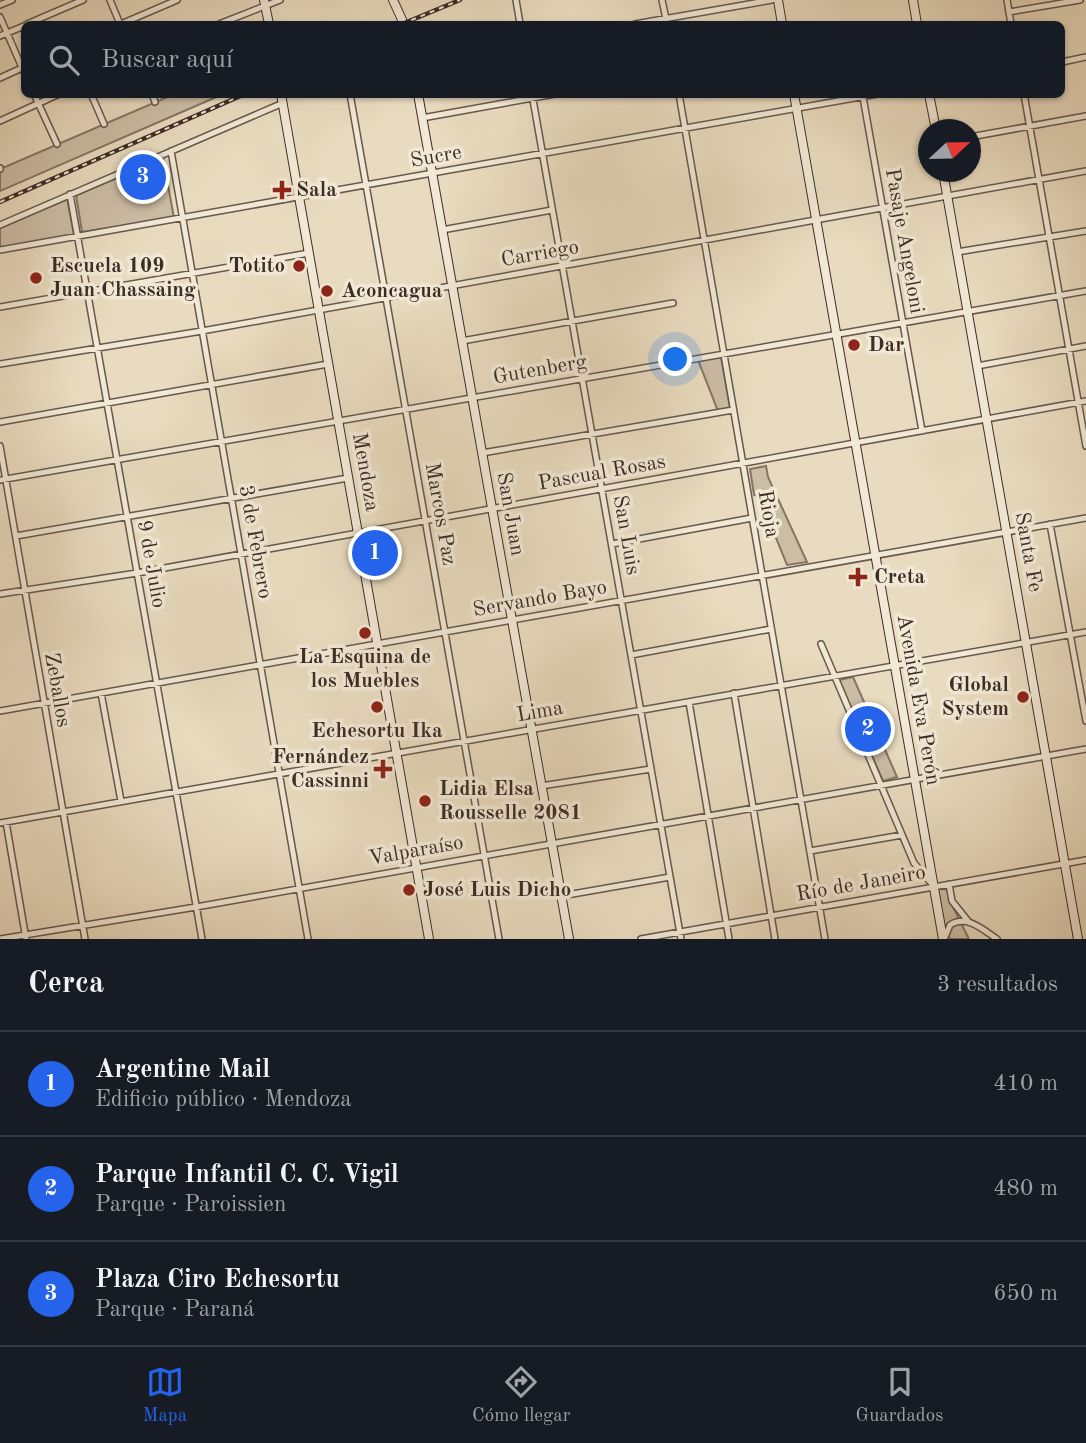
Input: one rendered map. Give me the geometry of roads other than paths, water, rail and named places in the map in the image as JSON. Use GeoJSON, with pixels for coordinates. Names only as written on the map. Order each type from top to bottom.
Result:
{"type":"FeatureCollection","features":[{"type":"Feature","properties":{"kind":"main road"},"geometry":{"type":"LineString","coordinates":[[393,0],[403,21]]}},
{"type":"Feature","properties":{"kind":"main road"},"geometry":{"type":"LineString","coordinates":[[778,0],[782,21]]}},
{"type":"Feature","properties":{"kind":"main road"},"geometry":{"type":"LineString","coordinates":[[913,0],[916,21]]}},
{"type":"Feature","properties":{"kind":"main road"},"geometry":{"type":"LineString","coordinates":[[265,2],[268,21]]}},
{"type":"Feature","properties":{"kind":"main road","name":"San Juan"},"geometry":{"type":"LineString","coordinates":[[419,98],[569,939]]}},
{"type":"Feature","properties":{"kind":"main road","name":"Avenida Eva Perón"},"geometry":{"type":"LineString","coordinates":[[795,98],[944,939]]}},
{"type":"Feature","properties":{"kind":"main road"},"geometry":{"type":"LineString","coordinates":[[930,98],[934,119]]}},
{"type":"Feature","properties":{"kind":"main road","name":"Mendoza"},"geometry":{"type":"LineString","coordinates":[[282,99],[429,939]]}},
{"type":"Feature","properties":{"kind":"main road","name":"Santa Fe"},"geometry":{"type":"LineString","coordinates":[[945,182],[1078,939]]}},
{"type":"Feature","properties":{"kind":"street"},"geometry":{"type":"LineString","coordinates":[[0,5],[12,0]]}},
{"type":"Feature","properties":{"kind":"street"},"geometry":{"type":"LineString","coordinates":[[35,21],[83,0]]}},
{"type":"Feature","properties":{"kind":"street"},"geometry":{"type":"LineString","coordinates":[[110,0],[120,21]]}},
{"type":"Feature","properties":{"kind":"street"},"geometry":{"type":"LineString","coordinates":[[128,21],[177,0]]}},
{"type":"Feature","properties":{"kind":"street"},"geometry":{"type":"LineString","coordinates":[[225,21],[265,2],[280,0]]}},
{"type":"Feature","properties":{"kind":"street"},"geometry":{"type":"LineString","coordinates":[[516,0],[520,21]]}},
{"type":"Feature","properties":{"kind":"street"},"geometry":{"type":"LineString","coordinates":[[662,0],[666,21]]}},
{"type":"Feature","properties":{"kind":"street"},"geometry":{"type":"LineString","coordinates":[[671,21],[772,0]]}},
{"type":"Feature","properties":{"kind":"street"},"geometry":{"type":"LineString","coordinates":[[1007,0],[1010,21]]}},
{"type":"Feature","properties":{"kind":"street"},"geometry":{"type":"LineString","coordinates":[[1009,12],[1080,0]]}},
{"type":"Feature","properties":{"kind":"street"},"geometry":{"type":"LineString","coordinates":[[0,17],[21,63]]}},
{"type":"Feature","properties":{"kind":"street"},"geometry":{"type":"LineString","coordinates":[[0,36],[21,27]]}},
{"type":"Feature","properties":{"kind":"street"},"geometry":{"type":"LineString","coordinates":[[1065,61],[1086,57]]}},
{"type":"Feature","properties":{"kind":"street"},"geometry":{"type":"LineString","coordinates":[[0,78],[21,70]]}},
{"type":"Feature","properties":{"kind":"street"},"geometry":{"type":"LineString","coordinates":[[36,98],[57,145]]}},
{"type":"Feature","properties":{"kind":"street"},"geometry":{"type":"LineString","coordinates":[[0,121],[51,98]]}},
{"type":"Feature","properties":{"kind":"street"},"geometry":{"type":"LineString","coordinates":[[93,98],[104,124]]}},
{"type":"Feature","properties":{"kind":"street"},"geometry":{"type":"LineString","coordinates":[[154,98],[155,102]]}},
{"type":"Feature","properties":{"kind":"street","name":"Marcos Paz"},"geometry":{"type":"LineString","coordinates":[[351,98],[499,939]]}},
{"type":"Feature","properties":{"kind":"street"},"geometry":{"type":"LineString","coordinates":[[422,118],[523,98]]}},
{"type":"Feature","properties":{"kind":"street","name":"San Luis"},"geometry":{"type":"LineString","coordinates":[[533,98],[680,936]]}},
{"type":"Feature","properties":{"kind":"street","name":"Rioja"},"geometry":{"type":"LineString","coordinates":[[680,98],[825,939]]}},
{"type":"Feature","properties":{"kind":"street","name":"Sucre"},"geometry":{"type":"LineString","coordinates":[[0,250],[858,98]]}},
{"type":"Feature","properties":{"kind":"street","name":"Pasaje Angeloni"},"geometry":{"type":"LineString","coordinates":[[863,98],[922,431]]}},
{"type":"Feature","properties":{"kind":"street"},"geometry":{"type":"LineString","coordinates":[[1025,98],[1086,446]]}},
{"type":"Feature","properties":{"kind":"street"},"geometry":{"type":"LineString","coordinates":[[0,225],[171,151],[282,99]]}},
{"type":"Feature","properties":{"kind":"street"},"geometry":{"type":"LineString","coordinates":[[981,135],[1086,116]]}},
{"type":"Feature","properties":{"kind":"street","name":"3 de Febrero"},"geometry":{"type":"LineString","coordinates":[[171,151],[308,939]]}},
{"type":"Feature","properties":{"kind":"street","name":"Carriego"},"geometry":{"type":"LineString","coordinates":[[0,364],[202,331],[1086,171]]}},
{"type":"Feature","properties":{"kind":"street","name":"9 de Julio"},"geometry":{"type":"LineString","coordinates":[[70,194],[202,939]]}},
{"type":"Feature","properties":{"kind":"street"},"geometry":{"type":"LineString","coordinates":[[442,230],[552,210]]}},
{"type":"Feature","properties":{"kind":"street"},"geometry":{"type":"LineString","coordinates":[[957,253],[1086,231]]}},
{"type":"Feature","properties":{"kind":"street"},"geometry":{"type":"LineString","coordinates":[[0,307],[309,253]]}},
{"type":"Feature","properties":{"kind":"street","name":"Gutenberg"},"geometry":{"type":"LineString","coordinates":[[3,480],[1086,291]]}},
{"type":"Feature","properties":{"kind":"street"},"geometry":{"type":"LineString","coordinates":[[461,341],[673,303]]}},
{"type":"Feature","properties":{"kind":"street"},"geometry":{"type":"LineString","coordinates":[[977,366],[1086,346]]}},
{"type":"Feature","properties":{"kind":"street"},"geometry":{"type":"LineString","coordinates":[[0,422],[328,363]]}},
{"type":"Feature","properties":{"kind":"street","name":"Pascual Rosas"},"geometry":{"type":"LineString","coordinates":[[0,594],[137,573],[1086,401]]}},
{"type":"Feature","properties":{"kind":"street"},"geometry":{"type":"LineString","coordinates":[[482,453],[733,410]]}},
{"type":"Feature","properties":{"kind":"street","name":"Zeballos"},"geometry":{"type":"LineString","coordinates":[[0,446],[3,480],[16,536],[85,939]]}},
{"type":"Feature","properties":{"kind":"street"},"geometry":{"type":"LineString","coordinates":[[16,536],[348,478]]}},
{"type":"Feature","properties":{"kind":"street"},"geometry":{"type":"LineString","coordinates":[[612,544],[752,518]]}},
{"type":"Feature","properties":{"kind":"street","name":"Servando Bayo"},"geometry":{"type":"LineString","coordinates":[[0,711],[1086,518]]}},
{"type":"Feature","properties":{"kind":"street"},"geometry":{"type":"LineString","coordinates":[[1051,524],[1086,721]]}},
{"type":"Feature","properties":{"kind":"street"},"geometry":{"type":"LineString","coordinates":[[631,655],[771,629]]}},
{"type":"Feature","properties":{"kind":"street","name":"Lima"},"geometry":{"type":"LineString","coordinates":[[3,822],[1086,632]]}},
{"type":"Feature","properties":{"kind":"street"},"geometry":{"type":"LineString","coordinates":[[821,643],[914,863],[934,887]]}},
{"type":"Feature","properties":{"kind":"street"},"geometry":{"type":"LineString","coordinates":[[101,693],[121,802]]}},
{"type":"Feature","properties":{"kind":"street"},"geometry":{"type":"LineString","coordinates":[[734,694],[775,939]]}},
{"type":"Feature","properties":{"kind":"street"},"geometry":{"type":"LineString","coordinates":[[688,702],[729,939]]}},
{"type":"Feature","properties":{"kind":"street","name":"Valparaíso"},"geometry":{"type":"LineString","coordinates":[[0,939],[26,937],[1086,749]]}},
{"type":"Feature","properties":{"kind":"street"},"geometry":{"type":"LineString","coordinates":[[541,786],[651,769]]}},
{"type":"Feature","properties":{"kind":"street"},"geometry":{"type":"LineString","coordinates":[[3,822],[26,937]]}},
{"type":"Feature","properties":{"kind":"street"},"geometry":{"type":"LineString","coordinates":[[810,851],[902,835]]}},
{"type":"Feature","properties":{"kind":"street","name":"Río de Janeiro"},"geometry":{"type":"LineString","coordinates":[[641,939],[680,936],[727,924],[1086,860]]}},
{"type":"Feature","properties":{"kind":"street"},"geometry":{"type":"LineString","coordinates":[[561,896],[670,877]]}},
{"type":"Feature","properties":{"kind":"street"},"geometry":{"type":"LineString","coordinates":[[949,884],[951,901],[968,921],[997,939]]}},
{"type":"Feature","properties":{"kind":"street"},"geometry":{"type":"LineString","coordinates":[[944,939],[950,925],[959,920],[968,921]]}},
{"type":"Feature","properties":{"kind":"railway"},"geometry":{"type":"LineString","coordinates":[[409,21],[460,0]]}},
{"type":"Feature","properties":{"kind":"railway"},"geometry":{"type":"LineString","coordinates":[[0,202],[236,98]]}},
{"type":"Feature","properties":{"kind":"place","name":"Plaza Ciro Echesortu"},"geometry":{"type":"Point","coordinates":[143,177]}},
{"type":"Feature","properties":{"kind":"place","name":"Sala"},"geometry":{"type":"Point","coordinates":[282,190]}},
{"type":"Feature","properties":{"kind":"place","name":"Totito"},"geometry":{"type":"Point","coordinates":[299,266]}},
{"type":"Feature","properties":{"kind":"place","name":"Escuela 109 Juan Chassaing"},"geometry":{"type":"Point","coordinates":[36,278]}},
{"type":"Feature","properties":{"kind":"place","name":"Aconcagua"},"geometry":{"type":"Point","coordinates":[327,291]}},
{"type":"Feature","properties":{"kind":"place","name":"Dar"},"geometry":{"type":"Point","coordinates":[854,345]}},
{"type":"Feature","properties":{"kind":"place","name":"Argentine Mail"},"geometry":{"type":"Point","coordinates":[375,553]}},
{"type":"Feature","properties":{"kind":"place","name":"Creta"},"geometry":{"type":"Point","coordinates":[858,577]}},
{"type":"Feature","properties":{"kind":"place","name":"La Esquina de los Muebles"},"geometry":{"type":"Point","coordinates":[365,633]}},
{"type":"Feature","properties":{"kind":"place","name":"Global System"},"geometry":{"type":"Point","coordinates":[1023,697]}},
{"type":"Feature","properties":{"kind":"place","name":"Echesortu Ika"},"geometry":{"type":"Point","coordinates":[377,707]}},
{"type":"Feature","properties":{"kind":"place","name":"Parque Infantil C. C. Vigil"},"geometry":{"type":"Point","coordinates":[868,729]}},
{"type":"Feature","properties":{"kind":"place","name":"Fernández Cassinni"},"geometry":{"type":"Point","coordinates":[383,769]}},
{"type":"Feature","properties":{"kind":"place","name":"Lidia Elsa Rousselle 2081"},"geometry":{"type":"Point","coordinates":[425,801]}},
{"type":"Feature","properties":{"kind":"place","name":"José Luis Dicho"},"geometry":{"type":"Point","coordinates":[409,890]}}]}
